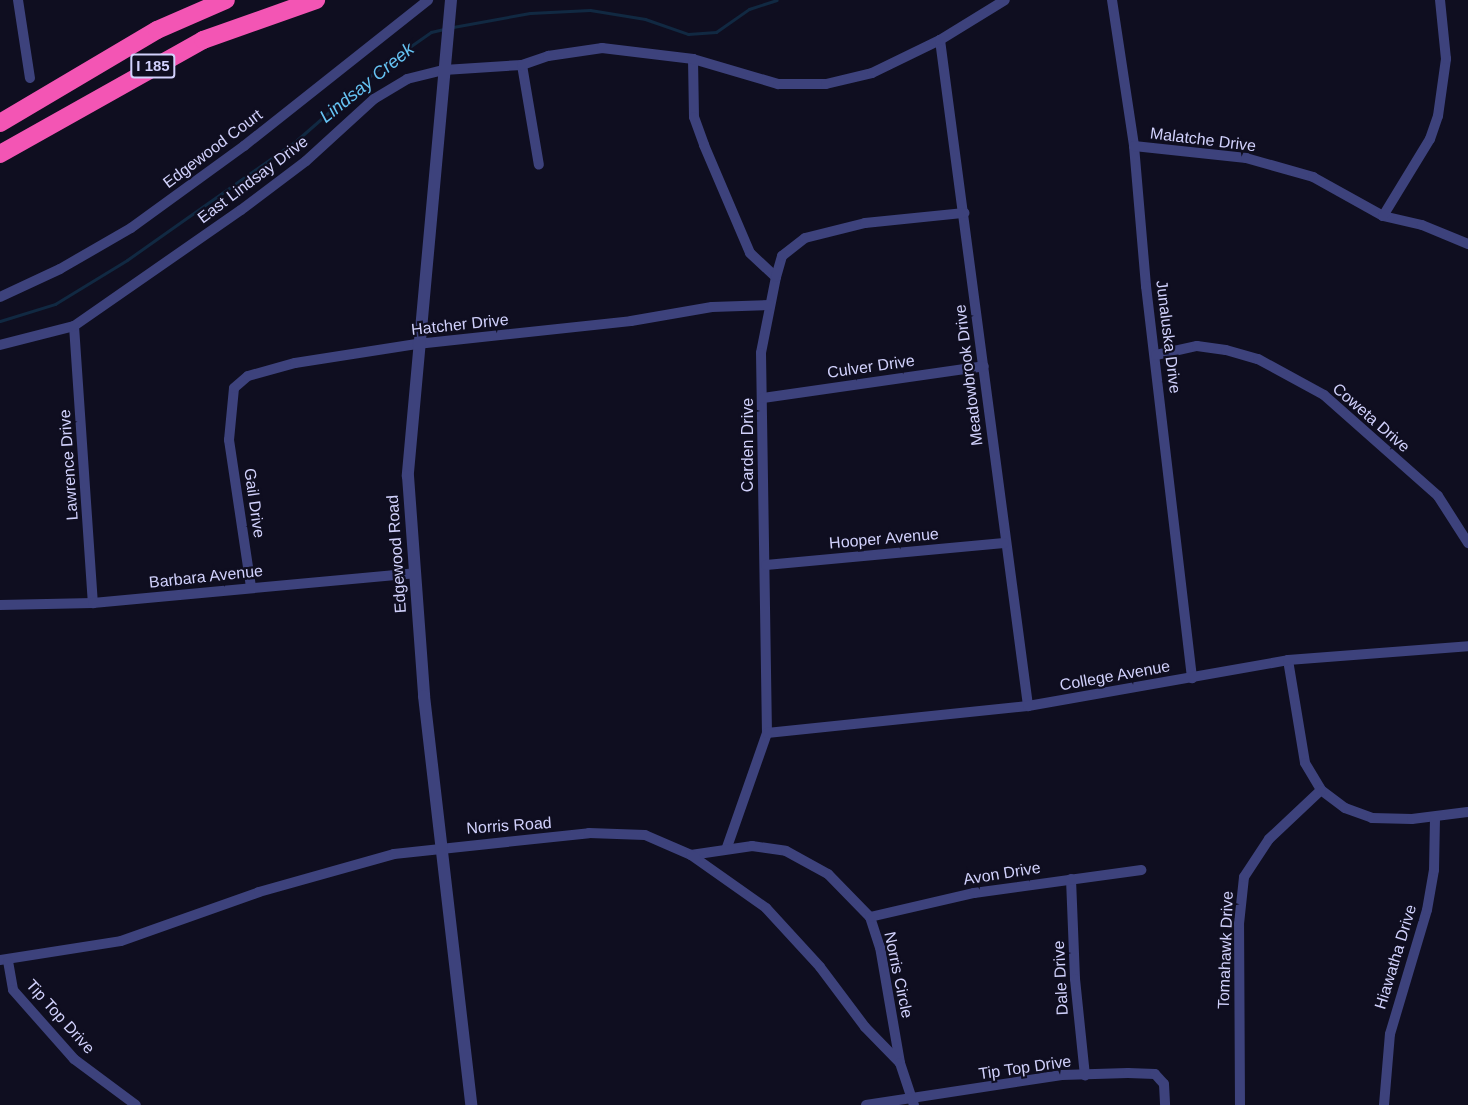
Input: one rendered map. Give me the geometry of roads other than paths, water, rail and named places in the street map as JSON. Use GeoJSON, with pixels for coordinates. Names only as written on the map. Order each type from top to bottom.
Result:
{"type":"FeatureCollection","features":[{"type":"Feature","properties":{"kind":"highway","name":"I 185"},"geometry":{"type":"LineString","coordinates":[[0,123],[157,30],[226,0]]}},
{"type":"Feature","properties":{"kind":"highway","name":"I 185"},"geometry":{"type":"LineString","coordinates":[[0,154],[203,40],[316,0]]}},
{"type":"Feature","properties":{"kind":"street"},"geometry":{"type":"LineString","coordinates":[[18,0],[30,78]]}},
{"type":"Feature","properties":{"kind":"street","name":"Edgewood Court"},"geometry":{"type":"LineString","coordinates":[[0,297],[60,270],[131,228],[244,146],[428,0]]}},
{"type":"Feature","properties":{"kind":"street","name":"Edgewood Road"},"geometry":{"type":"LineString","coordinates":[[451,0],[417,344],[408,476],[415,573],[442,846],[471,1105]]}},
{"type":"Feature","properties":{"kind":"street","name":"East Lindsay Drive"},"geometry":{"type":"LineString","coordinates":[[0,345],[74,326],[297,168],[374,99],[408,79],[444,70],[522,65],[548,56],[602,48],[693,59],[778,84],[826,84],[872,73],[940,40],[1005,0]]}},
{"type":"Feature","properties":{"kind":"street","name":"Junaluska Drive"},"geometry":{"type":"LineString","coordinates":[[1112,0],[1134,146],[1146,286],[1156,355],[1192,678]]}},
{"type":"Feature","properties":{"kind":"street"},"geometry":{"type":"LineString","coordinates":[[1383,216],[1430,139],[1438,116],[1446,59],[1440,0]]}},
{"type":"Feature","properties":{"kind":"street","name":"Meadowbrook Drive"},"geometry":{"type":"LineString","coordinates":[[940,40],[984,366],[1004,543],[1028,706]]}},
{"type":"Feature","properties":{"kind":"street"},"geometry":{"type":"LineString","coordinates":[[693,59],[694,117],[704,144],[750,253],[776,277],[782,256],[805,238],[865,223],[964,213]]}},
{"type":"Feature","properties":{"kind":"street"},"geometry":{"type":"LineString","coordinates":[[522,65],[539,165]]}},
{"type":"Feature","properties":{"kind":"street","name":"Malatche Drive"},"geometry":{"type":"LineString","coordinates":[[1134,146],[1246,158],[1313,177],[1383,216],[1422,225],[1468,244]]}},
{"type":"Feature","properties":{"kind":"street","name":"Carden Drive"},"geometry":{"type":"LineString","coordinates":[[727,847],[767,733],[768,673],[763,598],[766,565],[761,353],[776,277]]}},
{"type":"Feature","properties":{"kind":"street","name":"Hatcher Drive"},"geometry":{"type":"LineString","coordinates":[[232,460],[230,407],[234,388],[248,376],[295,363],[417,344],[631,321],[712,307],[769,305]]}},
{"type":"Feature","properties":{"kind":"street","name":"Lawrence Drive"},"geometry":{"type":"LineString","coordinates":[[74,326],[93,603]]}},
{"type":"Feature","properties":{"kind":"street","name":"Coweta Drive"},"geometry":{"type":"LineString","coordinates":[[1156,355],[1197,346],[1226,350],[1258,359],[1323,395],[1438,496],[1468,543]]}},
{"type":"Feature","properties":{"kind":"street","name":"Culver Drive"},"geometry":{"type":"LineString","coordinates":[[763,398],[984,366]]}},
{"type":"Feature","properties":{"kind":"street","name":"Gail Drive"},"geometry":{"type":"LineString","coordinates":[[232,460],[251,587]]}},
{"type":"Feature","properties":{"kind":"street","name":"Hooper Avenue"},"geometry":{"type":"LineString","coordinates":[[766,565],[1004,543]]}},
{"type":"Feature","properties":{"kind":"street","name":"Barbara Avenue"},"geometry":{"type":"LineString","coordinates":[[0,605],[93,603],[415,573]]}},
{"type":"Feature","properties":{"kind":"street","name":"College Avenue"},"geometry":{"type":"LineString","coordinates":[[767,733],[1028,706],[1288,660],[1468,646]]}},
{"type":"Feature","properties":{"kind":"street"},"geometry":{"type":"LineString","coordinates":[[1288,660],[1305,763],[1321,790],[1345,808],[1372,818],[1435,817],[1468,812]]}},
{"type":"Feature","properties":{"kind":"street","name":"Tomahawk Drive"},"geometry":{"type":"LineString","coordinates":[[1240,1105],[1239,924],[1245,877],[1269,840],[1321,790]]}},
{"type":"Feature","properties":{"kind":"street","name":"Hiawatha Drive"},"geometry":{"type":"LineString","coordinates":[[1384,1105],[1390,1034],[1427,910],[1434,870],[1435,817]]}},
{"type":"Feature","properties":{"kind":"street","name":"Norris Road"},"geometry":{"type":"LineString","coordinates":[[4,960],[121,940],[259,892],[394,854],[442,846],[516,844],[589,833],[645,835],[691,855],[766,908],[820,967],[865,1028],[900,1063],[914,1102]]}},
{"type":"Feature","properties":{"kind":"street","name":"Norris Circle"},"geometry":{"type":"LineString","coordinates":[[691,855],[727,847],[752,846],[786,851],[828,874],[870,917],[880,947],[900,1063]]}},
{"type":"Feature","properties":{"kind":"street","name":"Avon Drive"},"geometry":{"type":"LineString","coordinates":[[870,917],[974,893],[1141,870]]}},
{"type":"Feature","properties":{"kind":"street","name":"Dale Drive"},"geometry":{"type":"LineString","coordinates":[[1071,879],[1084,1075]]}},
{"type":"Feature","properties":{"kind":"street","name":"Tip Top Drive"},"geometry":{"type":"LineString","coordinates":[[4,960],[13,990],[74,1059],[136,1105]]}},
{"type":"Feature","properties":{"kind":"street","name":"Tip Top Drive"},"geometry":{"type":"LineString","coordinates":[[866,1105],[914,1102],[1084,1075],[1155,1074],[1164,1084],[1165,1105]]}},
{"type":"Feature","properties":{"kind":"waterway","name":"Lindsay Creek"},"geometry":{"type":"LineString","coordinates":[[453,27],[530,13],[590,10],[645,19],[688,34],[716,32],[749,9],[777,0]]}},
{"type":"Feature","properties":{"kind":"waterway","name":"Lindsay Creek"},"geometry":{"type":"LineString","coordinates":[[0,321],[55,304],[127,260],[297,140],[378,69],[431,32],[444,29]]}}]}
